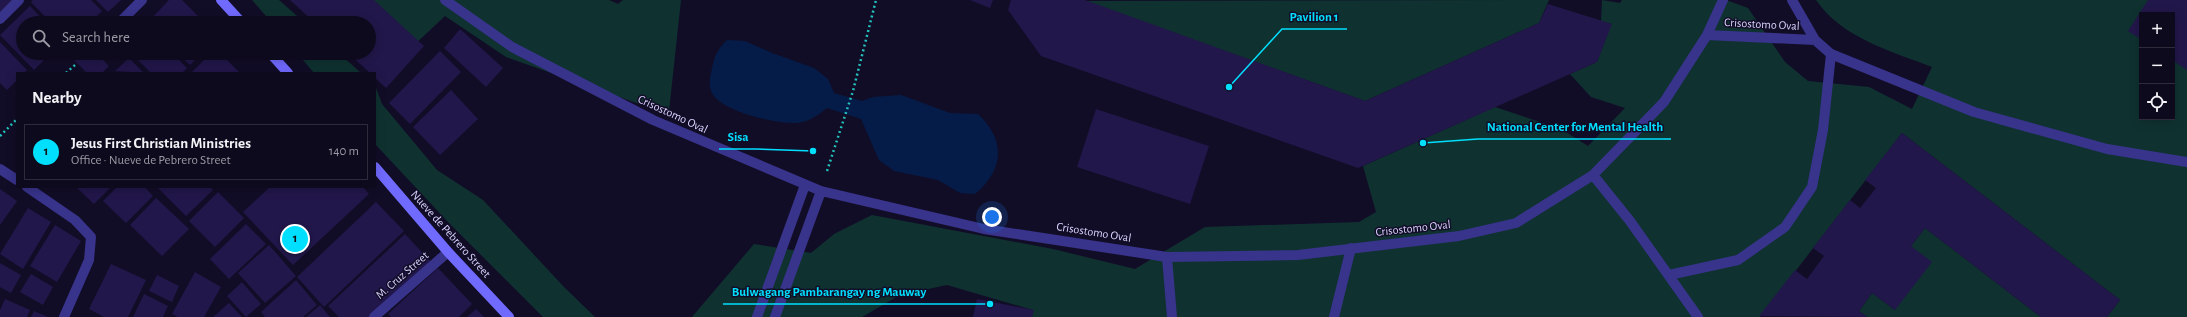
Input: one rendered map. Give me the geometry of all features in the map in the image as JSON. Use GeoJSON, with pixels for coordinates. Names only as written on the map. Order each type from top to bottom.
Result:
{"type":"FeatureCollection","features":[{"type":"Feature","properties":{"kind":"main road"},"geometry":{"type":"LineString","coordinates":[[221,0],[236,16]]}},
{"type":"Feature","properties":{"kind":"main road"},"geometry":{"type":"LineString","coordinates":[[276,60],[287,72]]}},
{"type":"Feature","properties":{"kind":"main road","name":"Nueve de Pebrero Street"},"geometry":{"type":"LineString","coordinates":[[376,168],[448,252],[509,317]]}},
{"type":"Feature","properties":{"kind":"street"},"geometry":{"type":"LineString","coordinates":[[0,19],[19,0]]}},
{"type":"Feature","properties":{"kind":"street"},"geometry":{"type":"LineString","coordinates":[[126,16],[142,0]]}},
{"type":"Feature","properties":{"kind":"street","name":"Crisostomo Oval"},"geometry":{"type":"LineString","coordinates":[[445,0],[512,47],[646,116],[821,191],[984,229],[1167,257],[1298,255],[1459,236],[1516,223],[1593,175],[1664,102],[1707,35],[1723,0]]}},
{"type":"Feature","properties":{"kind":"street"},"geometry":{"type":"LineString","coordinates":[[1792,0],[1815,40],[1831,54],[1974,112],[2107,149],[2187,162]]}},
{"type":"Feature","properties":{"kind":"street","name":"Crisostomo Oval"},"geometry":{"type":"LineString","coordinates":[[1707,35],[1815,40]]}},
{"type":"Feature","properties":{"kind":"street"},"geometry":{"type":"LineString","coordinates":[[1669,275],[1738,260],[1785,227],[1812,187],[1823,130],[1831,54]]}},
{"type":"Feature","properties":{"kind":"street"},"geometry":{"type":"LineString","coordinates":[[0,169],[16,179]]}},
{"type":"Feature","properties":{"kind":"street"},"geometry":{"type":"LineString","coordinates":[[1593,175],[1630,221],[1698,317]]}},
{"type":"Feature","properties":{"kind":"street"},"geometry":{"type":"LineString","coordinates":[[757,317],[805,185]]}},
{"type":"Feature","properties":{"kind":"street"},"geometry":{"type":"LineString","coordinates":[[28,188],[75,220],[91,237],[89,260],[64,317]]}},
{"type":"Feature","properties":{"kind":"street"},"geometry":{"type":"LineString","coordinates":[[775,317],[821,191]]}},
{"type":"Feature","properties":{"kind":"street"},"geometry":{"type":"LineString","coordinates":[[1334,317],[1351,248]]}},
{"type":"Feature","properties":{"kind":"street","name":"M. Cruz Street"},"geometry":{"type":"LineString","coordinates":[[374,317],[448,252]]}},
{"type":"Feature","properties":{"kind":"street"},"geometry":{"type":"LineString","coordinates":[[1167,257],[1172,317]]}},
{"type":"Feature","properties":{"kind":"path"},"geometry":{"type":"LineString","coordinates":[[821,191],[842,120],[853,91],[876,0]]}},
{"type":"Feature","properties":{"kind":"path"},"geometry":{"type":"LineString","coordinates":[[67,72],[75,64]]}},
{"type":"Feature","properties":{"kind":"path"},"geometry":{"type":"LineString","coordinates":[[0,136],[16,120]]}},
{"type":"Feature","properties":{"kind":"green space"},"geometry":{"type":"Polygon","coordinates":[[[252,0],[279,0],[297,16],[266,16],[252,0]]]}},
{"type":"Feature","properties":{"kind":"green space"},"geometry":{"type":"Polygon","coordinates":[[[359,0],[609,0],[618,4],[623,0],[681,0],[669,111],[642,105],[506,57],[445,16],[413,46],[359,0]]]}},
{"type":"Feature","properties":{"kind":"green space"},"geometry":{"type":"Polygon","coordinates":[[[1549,0],[1539,23],[1365,101],[1085,1],[1549,0]]]}},
{"type":"Feature","properties":{"kind":"green space"},"geometry":{"type":"Polygon","coordinates":[[[1602,0],[1620,3],[1622,0],[1726,0],[1748,8],[1785,62],[1808,81],[1869,87],[1912,109],[1932,67],[1884,49],[1853,34],[1827,13],[1816,0],[2187,0],[2187,317],[2107,317],[2120,300],[1902,133],[1760,317],[1032,317],[1033,310],[947,285],[900,295],[862,317],[692,317],[754,244],[811,253],[834,234],[872,215],[1053,249],[1135,269],[1205,227],[1359,222],[1376,212],[1363,166],[1495,107],[1561,129],[1588,146],[1625,108],[1591,97],[1570,74],[1597,62],[1611,24],[1601,21],[1602,0]]]}},
{"type":"Feature","properties":{"kind":"green space"},"geometry":{"type":"Polygon","coordinates":[[[303,60],[347,60],[360,72],[313,72],[303,60]]]}},
{"type":"Feature","properties":{"kind":"green space"},"geometry":{"type":"Polygon","coordinates":[[[376,88],[382,104],[437,170],[483,200],[564,287],[595,317],[543,317],[449,223],[376,145],[376,88]]]}},
{"type":"Feature","properties":{"kind":"green space"},"geometry":{"type":"Polygon","coordinates":[[[1925,228],[2041,317],[1867,317],[1859,311],[1872,293],[1895,310],[1911,246],[1925,228]]]}},
{"type":"Feature","properties":{"kind":"water"},"geometry":{"type":"Polygon","coordinates":[[[727,40],[745,41],[772,53],[814,68],[828,79],[834,93],[862,101],[873,97],[901,95],[950,113],[978,114],[987,124],[997,144],[998,155],[992,175],[985,185],[975,194],[960,193],[938,180],[894,171],[879,160],[861,119],[827,108],[809,120],[797,123],[788,123],[751,116],[727,106],[718,100],[712,93],[710,84],[715,56],[727,40]]]}},
{"type":"Feature","properties":{"kind":"building"},"geometry":{"type":"Polygon","coordinates":[[[0,0],[15,0],[0,16],[0,0]]]}},
{"type":"Feature","properties":{"kind":"building"},"geometry":{"type":"Polygon","coordinates":[[[33,0],[91,0],[102,11],[97,16],[44,16],[31,2],[33,0]]]}},
{"type":"Feature","properties":{"kind":"building"},"geometry":{"type":"Polygon","coordinates":[[[96,0],[121,0],[108,12],[96,0]]]}},
{"type":"Feature","properties":{"kind":"building"},"geometry":{"type":"Polygon","coordinates":[[[169,0],[182,0],[198,16],[154,16],[169,0]]]}},
{"type":"Feature","properties":{"kind":"building"},"geometry":{"type":"Polygon","coordinates":[[[290,0],[374,0],[424,46],[386,88],[376,79],[376,72],[369,72],[356,60],[376,60],[376,16],[307,16],[290,0]]]}},
{"type":"Feature","properties":{"kind":"building"},"geometry":{"type":"Polygon","coordinates":[[[970,0],[993,0],[990,8],[970,0]]]}},
{"type":"Feature","properties":{"kind":"building"},"geometry":{"type":"Polygon","coordinates":[[[1011,0],[1085,0],[1365,101],[1539,23],[1548,4],[1612,24],[1597,62],[1358,168],[1041,56],[1008,10],[1011,0]]]}},
{"type":"Feature","properties":{"kind":"building"},"geometry":{"type":"Polygon","coordinates":[[[2148,0],[2187,0],[2187,70],[2175,62],[2175,12],[2140,12],[2148,0]]]}},
{"type":"Feature","properties":{"kind":"building"},"geometry":{"type":"Polygon","coordinates":[[[30,6],[39,16],[20,16],[30,6]]]}},
{"type":"Feature","properties":{"kind":"building"},"geometry":{"type":"Polygon","coordinates":[[[2139,14],[2139,38],[2128,31],[2139,14]]]}},
{"type":"Feature","properties":{"kind":"building"},"geometry":{"type":"Polygon","coordinates":[[[16,20],[16,51],[0,35],[16,20]]]}},
{"type":"Feature","properties":{"kind":"building"},"geometry":{"type":"Polygon","coordinates":[[[460,29],[503,68],[486,87],[444,48],[460,29]]]}},
{"type":"Feature","properties":{"kind":"building"},"geometry":{"type":"Polygon","coordinates":[[[0,42],[27,70],[25,72],[16,72],[16,81],[7,90],[0,83],[0,42]]]}},
{"type":"Feature","properties":{"kind":"building"},"geometry":{"type":"Polygon","coordinates":[[[440,51],[461,72],[410,124],[389,103],[440,51]]]}},
{"type":"Feature","properties":{"kind":"building"},"geometry":{"type":"Polygon","coordinates":[[[24,60],[44,60],[34,70],[24,60]]]}},
{"type":"Feature","properties":{"kind":"building"},"geometry":{"type":"Polygon","coordinates":[[[74,60],[103,60],[109,66],[103,72],[86,72],[74,60]]]}},
{"type":"Feature","properties":{"kind":"building"},"geometry":{"type":"Polygon","coordinates":[[[127,60],[131,60],[143,72],[130,72],[115,71],[127,60]]]}},
{"type":"Feature","properties":{"kind":"building"},"geometry":{"type":"Polygon","coordinates":[[[138,60],[179,60],[187,68],[183,72],[150,72],[138,60]]]}},
{"type":"Feature","properties":{"kind":"building"},"geometry":{"type":"Polygon","coordinates":[[[185,60],[195,60],[190,65],[185,60]]]}},
{"type":"Feature","properties":{"kind":"building"},"geometry":{"type":"Polygon","coordinates":[[[204,60],[227,60],[239,72],[192,72],[204,60]]]}},
{"type":"Feature","properties":{"kind":"building"},"geometry":{"type":"Polygon","coordinates":[[[451,90],[478,119],[440,155],[413,127],[451,90]]]}},
{"type":"Feature","properties":{"kind":"building"},"geometry":{"type":"Polygon","coordinates":[[[1096,109],[1209,146],[1190,204],[1077,167],[1096,109]]]}},
{"type":"Feature","properties":{"kind":"building"},"geometry":{"type":"Polygon","coordinates":[[[1902,133],[2120,300],[2107,317],[2041,317],[1925,228],[1911,246],[1932,262],[1895,310],[1872,293],[1859,311],[1867,317],[1759,316],[1795,270],[1807,279],[1824,256],[1813,248],[1850,200],[1860,208],[1876,188],[1865,180],[1902,133]]]}},
{"type":"Feature","properties":{"kind":"building"},"geometry":{"type":"Polygon","coordinates":[[[77,188],[110,188],[94,204],[77,188]]]}},
{"type":"Feature","properties":{"kind":"building"},"geometry":{"type":"Polygon","coordinates":[[[116,188],[146,188],[153,196],[126,223],[103,201],[116,188]]]}},
{"type":"Feature","properties":{"kind":"building"},"geometry":{"type":"Polygon","coordinates":[[[158,188],[211,188],[213,190],[186,216],[158,188]]]}},
{"type":"Feature","properties":{"kind":"building"},"geometry":{"type":"Polygon","coordinates":[[[269,188],[364,188],[369,194],[293,265],[243,212],[269,188]]]}},
{"type":"Feature","properties":{"kind":"building"},"geometry":{"type":"Polygon","coordinates":[[[0,189],[17,201],[0,225],[0,189]]]}},
{"type":"Feature","properties":{"kind":"building"},"geometry":{"type":"Polygon","coordinates":[[[218,192],[244,218],[215,247],[189,221],[218,192]]]}},
{"type":"Feature","properties":{"kind":"building"},"geometry":{"type":"Polygon","coordinates":[[[156,198],[189,229],[162,256],[130,225],[156,198]]]}},
{"type":"Feature","properties":{"kind":"building"},"geometry":{"type":"Polygon","coordinates":[[[376,202],[404,231],[324,307],[297,277],[376,202]]]}},
{"type":"Feature","properties":{"kind":"building"},"geometry":{"type":"Polygon","coordinates":[[[28,208],[51,222],[23,269],[0,254],[28,208]]]}},
{"type":"Feature","properties":{"kind":"building"},"geometry":{"type":"Polygon","coordinates":[[[246,224],[266,244],[229,279],[210,259],[246,224]]]}},
{"type":"Feature","properties":{"kind":"building"},"geometry":{"type":"Polygon","coordinates":[[[55,225],[81,241],[57,282],[30,266],[55,225]]]}},
{"type":"Feature","properties":{"kind":"building"},"geometry":{"type":"Polygon","coordinates":[[[405,234],[431,262],[372,317],[339,317],[328,306],[405,234]]]}},
{"type":"Feature","properties":{"kind":"building"},"geometry":{"type":"Polygon","coordinates":[[[269,245],[296,276],[265,303],[238,273],[269,245]]]}},
{"type":"Feature","properties":{"kind":"building"},"geometry":{"type":"Polygon","coordinates":[[[0,263],[21,275],[11,293],[0,287],[0,263]]]}},
{"type":"Feature","properties":{"kind":"building"},"geometry":{"type":"Polygon","coordinates":[[[111,264],[146,280],[128,317],[104,317],[89,309],[111,264]]]}},
{"type":"Feature","properties":{"kind":"building"},"geometry":{"type":"Polygon","coordinates":[[[438,268],[472,304],[459,317],[391,317],[388,314],[438,268]]]}},
{"type":"Feature","properties":{"kind":"building"},"geometry":{"type":"Polygon","coordinates":[[[195,272],[221,287],[204,317],[178,317],[172,314],[195,272]]]}},
{"type":"Feature","properties":{"kind":"building"},"geometry":{"type":"Polygon","coordinates":[[[31,274],[53,287],[43,305],[20,292],[31,274]]]}},
{"type":"Feature","properties":{"kind":"building"},"geometry":{"type":"Polygon","coordinates":[[[157,275],[179,286],[172,302],[149,291],[157,275]]]}},
{"type":"Feature","properties":{"kind":"building"},"geometry":{"type":"Polygon","coordinates":[[[296,280],[317,305],[303,317],[265,317],[261,312],[296,280]]]}},
{"type":"Feature","properties":{"kind":"building"},"geometry":{"type":"Polygon","coordinates":[[[242,282],[261,304],[246,317],[227,296],[242,282]]]}},
{"type":"Feature","properties":{"kind":"building"},"geometry":{"type":"Polygon","coordinates":[[[144,294],[168,306],[163,317],[133,317],[144,294]]]}},
{"type":"Feature","properties":{"kind":"building"},"geometry":{"type":"Polygon","coordinates":[[[5,299],[30,310],[27,317],[0,317],[0,310],[5,299]]]}},
{"type":"Feature","properties":{"kind":"building"},"geometry":{"type":"Polygon","coordinates":[[[977,299],[1034,310],[1032,317],[973,317],[977,299]]]}},
{"type":"Feature","properties":{"kind":"building"},"geometry":{"type":"Polygon","coordinates":[[[229,303],[242,317],[213,317],[229,303]]]}},
{"type":"Feature","properties":{"kind":"building"},"geometry":{"type":"Polygon","coordinates":[[[320,305],[330,317],[306,317],[320,305]]]}},
{"type":"Feature","properties":{"kind":"building"},"geometry":{"type":"Polygon","coordinates":[[[476,309],[484,317],[467,317],[476,309]]]}},
{"type":"Feature","properties":{"kind":"building"},"geometry":{"type":"Polygon","coordinates":[[[34,311],[48,317],[31,317],[34,311]]]}},
{"type":"Feature","properties":{"kind":"place","name":"Pavilion 1"},"geometry":{"type":"Point","coordinates":[1229,87]}},
{"type":"Feature","properties":{"kind":"place","name":"National Center for Mental Health"},"geometry":{"type":"Point","coordinates":[1423,143]}},
{"type":"Feature","properties":{"kind":"place","name":"Sisa"},"geometry":{"type":"Point","coordinates":[813,151]}},
{"type":"Feature","properties":{"kind":"place","name":"Jesus First Christian Ministries"},"geometry":{"type":"Point","coordinates":[295,239]}},
{"type":"Feature","properties":{"kind":"place","name":"Bulwagang Pambarangay ng Mauway"},"geometry":{"type":"Point","coordinates":[990,304]}}]}
